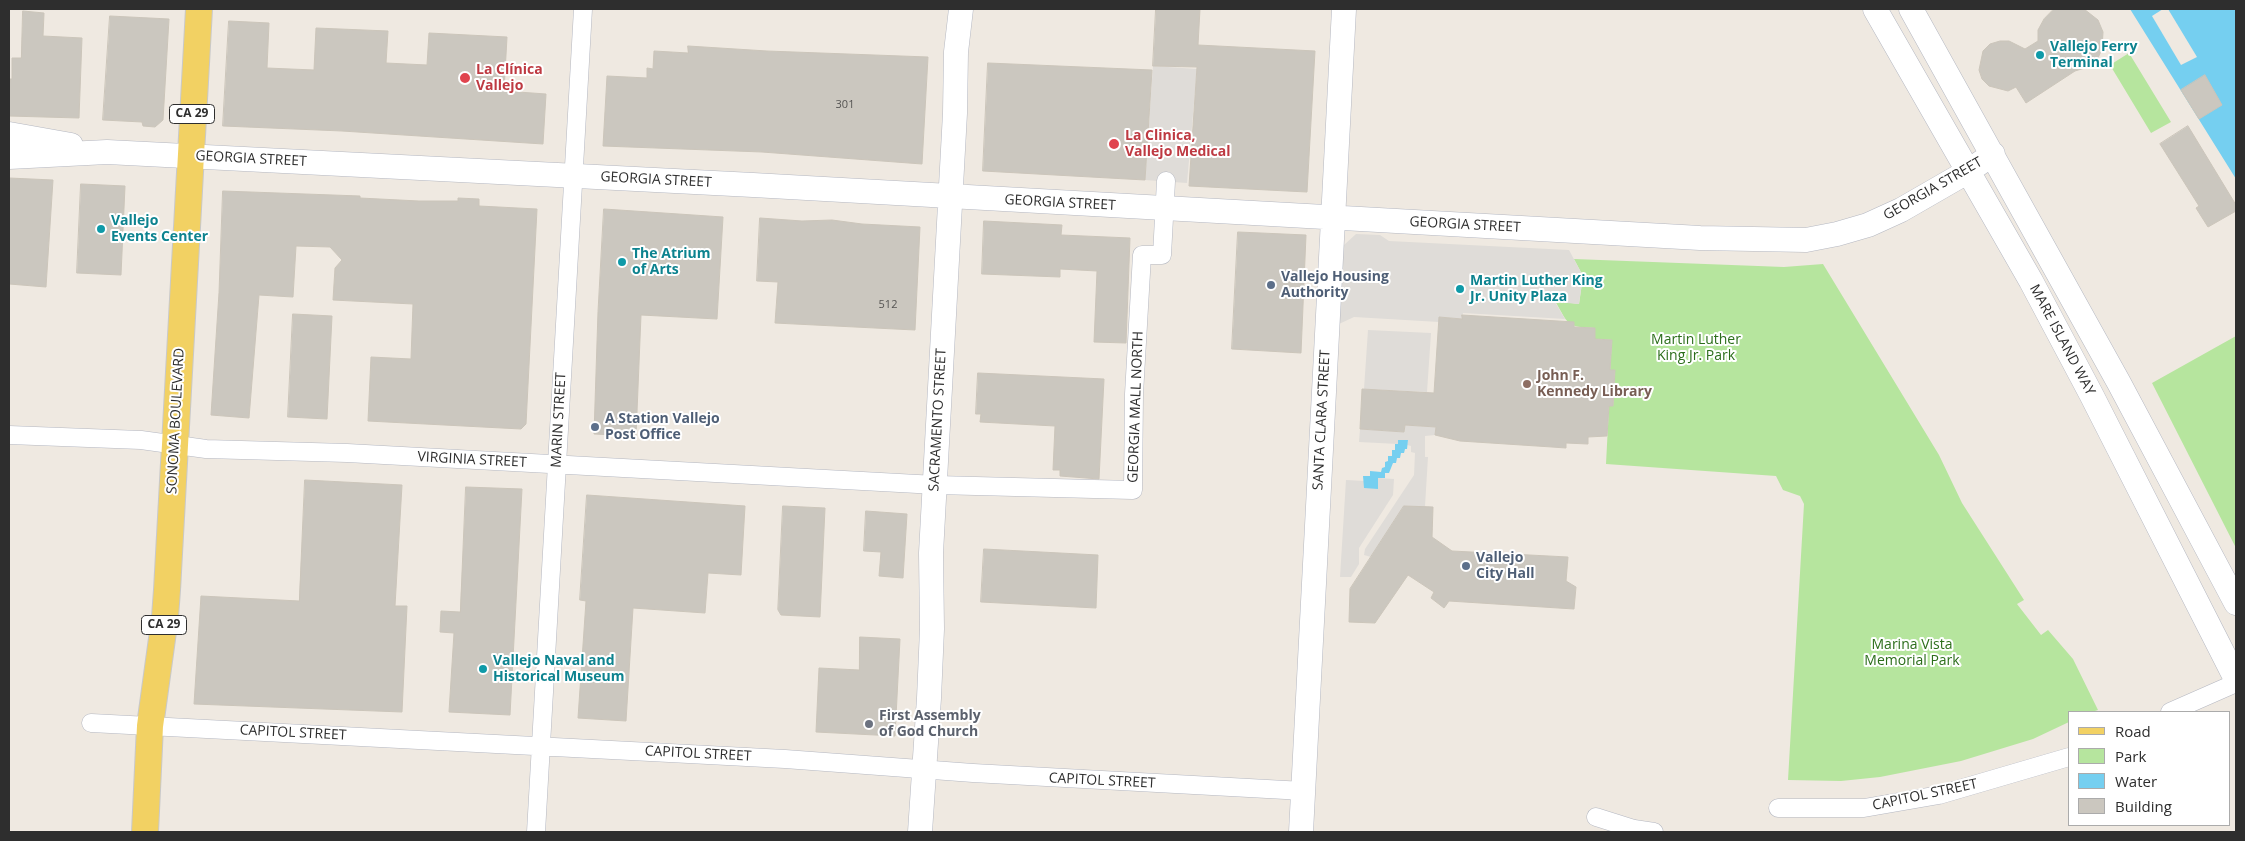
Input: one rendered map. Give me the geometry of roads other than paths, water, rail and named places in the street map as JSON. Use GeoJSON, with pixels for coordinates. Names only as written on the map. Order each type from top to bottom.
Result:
{"type":"FeatureCollection","features":[{"type":"Feature","properties":{"kind":"main road","name":"SONOMA BOULEVARD"},"geometry":{"type":"LineString","coordinates":[[145,832],[150,726],[166,617],[199,9]]}},
{"type":"Feature","properties":{"kind":"main road","name":"SACRAMENTO STREET"},"geometry":{"type":"LineString","coordinates":[[920,832],[932,629],[931,553],[936,485],[956,52],[961,9]]}},
{"type":"Feature","properties":{"kind":"main road","name":"SANTA CLARA STREET"},"geometry":{"type":"LineString","coordinates":[[1301,832],[1344,9]]}},
{"type":"Feature","properties":{"kind":"main road","name":"MARE ISLAND WAY"},"geometry":{"type":"LineString","coordinates":[[1874,9],[2031,282],[2236,679]]}},
{"type":"Feature","properties":{"kind":"main road","name":"MARE ISLAND WAY"},"geometry":{"type":"LineString","coordinates":[[1911,9],[2119,383],[2236,603]]}},
{"type":"Feature","properties":{"kind":"main road","name":"GEORGIA STREET"},"geometry":{"type":"LineString","coordinates":[[9,134],[107,152]]}},
{"type":"Feature","properties":{"kind":"main road","name":"GEORGIA STREET"},"geometry":{"type":"LineString","coordinates":[[9,157],[107,152],[1700,238],[1806,240],[1868,225],[1901,210],[1968,172],[1993,154]]}},
{"type":"Feature","properties":{"kind":"street","name":"MARIN STREET"},"geometry":{"type":"LineString","coordinates":[[536,832],[583,9]]}},
{"type":"Feature","properties":{"kind":"street"},"geometry":{"type":"LineString","coordinates":[[1165,209],[1166,181]]}},
{"type":"Feature","properties":{"kind":"street","name":"GEORGIA MALL NORTH"},"geometry":{"type":"LineString","coordinates":[[936,485],[1133,490],[1134,394],[1142,254],[1162,256],[1165,209]]}},
{"type":"Feature","properties":{"kind":"street","name":"VIRGINIA STREET"},"geometry":{"type":"LineString","coordinates":[[9,435],[141,440],[206,449],[347,454],[936,485]]}},
{"type":"Feature","properties":{"kind":"street"},"geometry":{"type":"LineString","coordinates":[[2172,711],[2236,683]]}},
{"type":"Feature","properties":{"kind":"street","name":"CAPITOL STREET"},"geometry":{"type":"LineString","coordinates":[[91,722],[785,759],[925,770],[1304,791]]}},
{"type":"Feature","properties":{"kind":"street","name":"CAPITOL STREET"},"geometry":{"type":"LineString","coordinates":[[1778,808],[1874,806],[1939,795],[2068,757]]}},
{"type":"Feature","properties":{"kind":"street"},"geometry":{"type":"LineString","coordinates":[[1596,817],[1634,829],[1654,832]]}},
{"type":"Feature","properties":{"kind":"water"},"geometry":{"type":"Polygon","coordinates":[[[2130,9],[2236,9],[2236,179],[2130,9]]]}},
{"type":"Feature","properties":{"kind":"water"},"geometry":{"type":"Polygon","coordinates":[[[1398,440],[1408,440],[1407,449],[1405,449],[1404,453],[1401,453],[1400,458],[1397,458],[1396,463],[1393,463],[1389,473],[1385,473],[1385,478],[1378,478],[1378,489],[1364,488],[1363,476],[1370,476],[1370,471],[1381,472],[1382,468],[1385,467],[1385,462],[1388,461],[1388,456],[1392,456],[1392,450],[1395,450],[1395,444],[1398,444],[1398,440]]]}},
{"type":"Feature","properties":{"kind":"place","name":"Vallejo Ferry Terminal"},"geometry":{"type":"Point","coordinates":[2040,55]}},
{"type":"Feature","properties":{"kind":"place","name":"La Clínica Vallejo"},"geometry":{"type":"Point","coordinates":[465,78]}},
{"type":"Feature","properties":{"kind":"place","name":"La Clinica, Vallejo Medical"},"geometry":{"type":"Point","coordinates":[1114,144]}},
{"type":"Feature","properties":{"kind":"place","name":"Vallejo Events Center"},"geometry":{"type":"Point","coordinates":[101,229]}},
{"type":"Feature","properties":{"kind":"place","name":"The Atrium of Arts"},"geometry":{"type":"Point","coordinates":[622,262]}},
{"type":"Feature","properties":{"kind":"place","name":"Vallejo Housing Authority"},"geometry":{"type":"Point","coordinates":[1271,285]}},
{"type":"Feature","properties":{"kind":"place","name":"Martin Luther King Jr. Unity Plaza"},"geometry":{"type":"Point","coordinates":[1460,289]}},
{"type":"Feature","properties":{"kind":"place","name":"John F. Kennedy Library"},"geometry":{"type":"Point","coordinates":[1527,384]}},
{"type":"Feature","properties":{"kind":"place","name":"A Station Vallejo Post Office"},"geometry":{"type":"Point","coordinates":[595,427]}},
{"type":"Feature","properties":{"kind":"place","name":"Vallejo City Hall"},"geometry":{"type":"Point","coordinates":[1466,566]}},
{"type":"Feature","properties":{"kind":"place","name":"Vallejo Naval and Historical Museum"},"geometry":{"type":"Point","coordinates":[483,669]}},
{"type":"Feature","properties":{"kind":"place","name":"First Assembly of God Church"},"geometry":{"type":"Point","coordinates":[869,724]}},
{"type":"Feature","properties":{"kind":"park label","name":"Martin Luther King Jr. Park"},"geometry":{"type":"Point","coordinates":[1696,348]}},
{"type":"Feature","properties":{"kind":"park label","name":"Marina Vista Memorial Park"},"geometry":{"type":"Point","coordinates":[1912,654]}}]}
